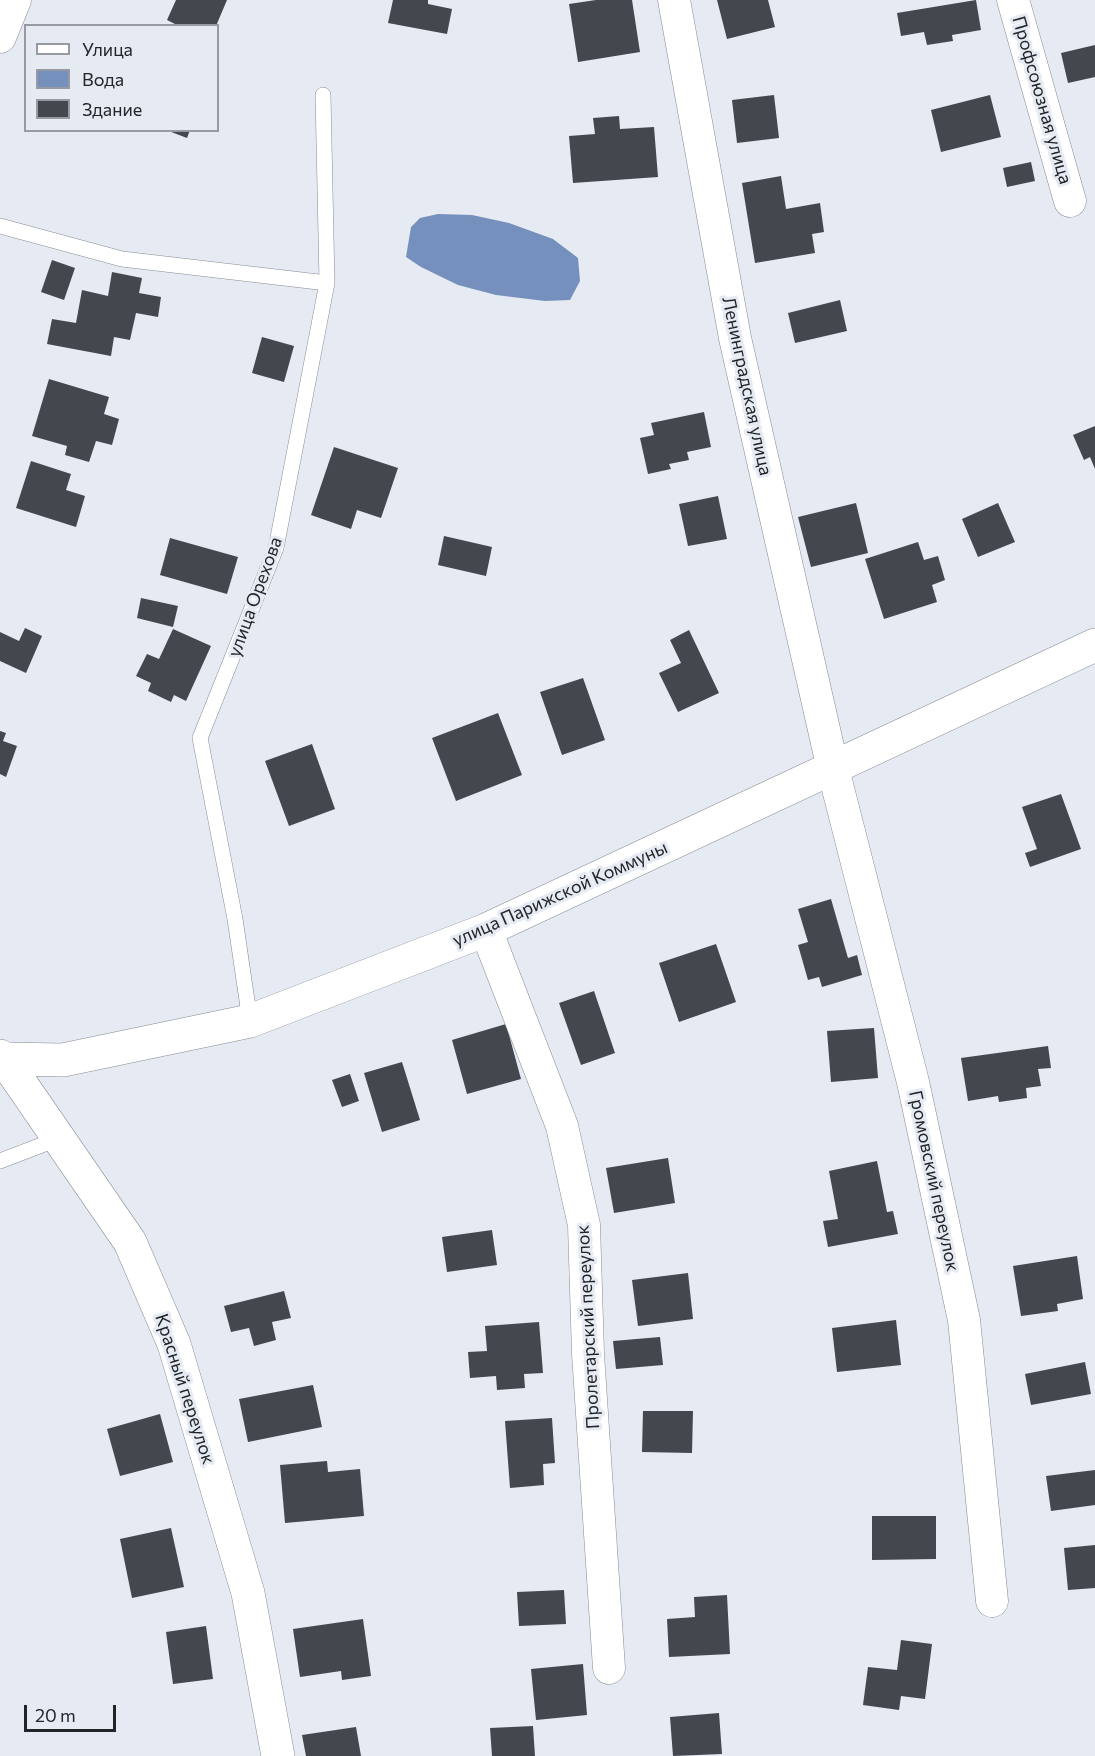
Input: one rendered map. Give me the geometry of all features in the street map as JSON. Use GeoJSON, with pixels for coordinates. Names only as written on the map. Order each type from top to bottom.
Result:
{"type":"FeatureCollection","features":[{"type":"Feature","properties":{"kind":"street"},"geometry":{"type":"LineString","coordinates":[[0,37],[15,0]]}},
{"type":"Feature","properties":{"kind":"street","name":"Ленинградская улица"},"geometry":{"type":"LineString","coordinates":[[674,0],[735,338],[833,769]]}},
{"type":"Feature","properties":{"kind":"street","name":"Профсоюзная улица"},"geometry":{"type":"LineString","coordinates":[[1013,0],[1070,201]]}},
{"type":"Feature","properties":{"kind":"street","name":"улица Парижской Коммуны"},"geometry":{"type":"LineString","coordinates":[[2,1057],[63,1060],[250,1021],[486,930],[1095,645]]}},
{"type":"Feature","properties":{"kind":"street","name":"Громовский переулок"},"geometry":{"type":"LineString","coordinates":[[833,769],[913,1082],[964,1320],[992,1601]]}},
{"type":"Feature","properties":{"kind":"street","name":"Пролетарский переулок"},"geometry":{"type":"LineString","coordinates":[[486,930],[562,1126],[584,1225],[588,1353],[609,1668]]}},
{"type":"Feature","properties":{"kind":"street","name":"Красный переулок"},"geometry":{"type":"LineString","coordinates":[[2,1057],[130,1242],[174,1344],[248,1593],[278,1756]]}},
{"type":"Feature","properties":{"kind":"lane","name":"улица Орехова"},"geometry":{"type":"LineString","coordinates":[[250,1021],[235,919],[200,738],[276,548],[327,284],[323,95]]}},
{"type":"Feature","properties":{"kind":"lane"},"geometry":{"type":"LineString","coordinates":[[0,226],[122,259],[327,284]]}},
{"type":"Feature","properties":{"kind":"lane"},"geometry":{"type":"LineString","coordinates":[[0,1161],[60,1138]]}},
{"type":"Feature","properties":{"kind":"water"},"geometry":{"type":"Polygon","coordinates":[[[438,214],[472,215],[509,223],[553,239],[578,258],[580,281],[570,300],[545,301],[496,295],[458,285],[421,267],[406,257],[411,227],[420,218],[438,214]]]}},
{"type":"Feature","properties":{"kind":"building"},"geometry":{"type":"Polygon","coordinates":[[[176,0],[227,0],[217,24],[175,24],[167,20],[176,0]]]}},
{"type":"Feature","properties":{"kind":"building"},"geometry":{"type":"Polygon","coordinates":[[[393,0],[428,0],[428,4],[452,9],[447,34],[388,23],[393,0]]]}},
{"type":"Feature","properties":{"kind":"building"},"geometry":{"type":"Polygon","coordinates":[[[596,0],[632,0],[640,52],[578,62],[569,4],[596,0]]]}},
{"type":"Feature","properties":{"kind":"building"},"geometry":{"type":"Polygon","coordinates":[[[717,0],[768,0],[775,27],[727,39],[717,0]]]}},
{"type":"Feature","properties":{"kind":"building"},"geometry":{"type":"Polygon","coordinates":[[[976,0],[981,30],[952,35],[953,41],[927,45],[924,32],[901,36],[897,13],[976,0]]]}},
{"type":"Feature","properties":{"kind":"building"},"geometry":{"type":"Polygon","coordinates":[[[1095,45],[1095,77],[1068,83],[1061,53],[1095,45]]]}},
{"type":"Feature","properties":{"kind":"building"},"geometry":{"type":"Polygon","coordinates":[[[774,95],[779,138],[737,143],[732,100],[774,95]]]}},
{"type":"Feature","properties":{"kind":"building"},"geometry":{"type":"Polygon","coordinates":[[[990,95],[1001,137],[941,152],[931,110],[990,95]]]}},
{"type":"Feature","properties":{"kind":"building"},"geometry":{"type":"Polygon","coordinates":[[[619,116],[620,129],[654,127],[658,177],[573,183],[569,136],[595,134],[593,118],[619,116]]]}},
{"type":"Feature","properties":{"kind":"building"},"geometry":{"type":"Polygon","coordinates":[[[171,132],[189,132],[187,138],[171,132]]]}},
{"type":"Feature","properties":{"kind":"building"},"geometry":{"type":"Polygon","coordinates":[[[1031,162],[1035,181],[1007,187],[1003,168],[1031,162]]]}},
{"type":"Feature","properties":{"kind":"building"},"geometry":{"type":"Polygon","coordinates":[[[781,176],[786,209],[820,203],[824,232],[812,234],[815,253],[755,263],[742,183],[781,176]]]}},
{"type":"Feature","properties":{"kind":"building"},"geometry":{"type":"Polygon","coordinates":[[[52,260],[75,268],[64,300],[41,292],[52,260]]]}},
{"type":"Feature","properties":{"kind":"building"},"geometry":{"type":"Polygon","coordinates":[[[112,272],[142,278],[139,293],[161,297],[158,317],[136,313],[130,340],[114,337],[111,356],[47,344],[52,319],[76,323],[82,290],[108,296],[112,272]]]}},
{"type":"Feature","properties":{"kind":"building"},"geometry":{"type":"Polygon","coordinates":[[[840,300],[847,331],[795,343],[788,313],[840,300]]]}},
{"type":"Feature","properties":{"kind":"building"},"geometry":{"type":"Polygon","coordinates":[[[262,337],[294,346],[284,382],[252,373],[262,337]]]}},
{"type":"Feature","properties":{"kind":"building"},"geometry":{"type":"Polygon","coordinates":[[[49,379],[109,397],[104,414],[119,419],[112,445],[96,441],[89,462],[65,455],[67,446],[32,436],[49,379]]]}},
{"type":"Feature","properties":{"kind":"building"},"geometry":{"type":"Polygon","coordinates":[[[704,412],[711,447],[687,452],[689,460],[669,464],[671,469],[648,474],[640,438],[654,435],[651,423],[704,412]]]}},
{"type":"Feature","properties":{"kind":"building"},"geometry":{"type":"Polygon","coordinates":[[[1095,426],[1095,469],[1090,457],[1084,460],[1073,435],[1095,426]]]}},
{"type":"Feature","properties":{"kind":"building"},"geometry":{"type":"Polygon","coordinates":[[[334,447],[398,468],[381,518],[357,510],[351,529],[311,515],[334,447]]]}},
{"type":"Feature","properties":{"kind":"building"},"geometry":{"type":"Polygon","coordinates":[[[31,461],[71,474],[66,490],[85,496],[76,527],[16,508],[31,461]]]}},
{"type":"Feature","properties":{"kind":"building"},"geometry":{"type":"Polygon","coordinates":[[[718,496],[727,539],[688,546],[679,504],[718,496]]]}},
{"type":"Feature","properties":{"kind":"building"},"geometry":{"type":"Polygon","coordinates":[[[856,503],[868,553],[811,567],[798,517],[856,503]]]}},
{"type":"Feature","properties":{"kind":"building"},"geometry":{"type":"Polygon","coordinates":[[[998,503],[1015,542],[978,557],[962,519],[998,503]]]}},
{"type":"Feature","properties":{"kind":"building"},"geometry":{"type":"Polygon","coordinates":[[[444,536],[492,547],[486,576],[438,565],[444,536]]]}},
{"type":"Feature","properties":{"kind":"building"},"geometry":{"type":"Polygon","coordinates":[[[170,538],[238,557],[227,594],[160,575],[170,538]]]}},
{"type":"Feature","properties":{"kind":"building"},"geometry":{"type":"Polygon","coordinates":[[[918,542],[924,560],[938,556],[945,580],[932,585],[937,602],[884,619],[865,559],[918,542]]]}},
{"type":"Feature","properties":{"kind":"building"},"geometry":{"type":"Polygon","coordinates":[[[141,598],[178,606],[173,627],[137,618],[141,598]]]}},
{"type":"Feature","properties":{"kind":"building"},"geometry":{"type":"Polygon","coordinates":[[[25,628],[42,636],[26,673],[0,661],[0,632],[19,641],[25,628]]]}},
{"type":"Feature","properties":{"kind":"building"},"geometry":{"type":"Polygon","coordinates":[[[173,629],[211,646],[186,701],[174,695],[171,702],[148,691],[151,683],[136,676],[147,654],[159,659],[173,629]]]}},
{"type":"Feature","properties":{"kind":"building"},"geometry":{"type":"Polygon","coordinates":[[[689,630],[719,693],[678,712],[659,673],[681,663],[670,640],[689,630]]]}},
{"type":"Feature","properties":{"kind":"building"},"geometry":{"type":"Polygon","coordinates":[[[583,678],[605,740],[562,755],[540,692],[583,678]]]}},
{"type":"Feature","properties":{"kind":"building"},"geometry":{"type":"Polygon","coordinates":[[[498,713],[522,775],[456,801],[432,738],[498,713]]]}},
{"type":"Feature","properties":{"kind":"building"},"geometry":{"type":"Polygon","coordinates":[[[0,731],[6,733],[3,741],[17,746],[6,777],[0,774],[0,731]]]}},
{"type":"Feature","properties":{"kind":"building"},"geometry":{"type":"Polygon","coordinates":[[[312,744],[335,809],[289,826],[265,761],[312,744]]]}},
{"type":"Feature","properties":{"kind":"building"},"geometry":{"type":"Polygon","coordinates":[[[1061,794],[1081,849],[1030,867],[1025,853],[1037,849],[1022,807],[1061,794]]]}},
{"type":"Feature","properties":{"kind":"building"},"geometry":{"type":"Polygon","coordinates":[[[831,899],[848,958],[857,955],[862,975],[822,987],[819,977],[808,980],[798,945],[808,942],[798,909],[831,899]]]}},
{"type":"Feature","properties":{"kind":"building"},"geometry":{"type":"Polygon","coordinates":[[[716,944],[736,1002],[679,1022],[659,963],[716,944]]]}},
{"type":"Feature","properties":{"kind":"building"},"geometry":{"type":"Polygon","coordinates":[[[594,991],[615,1053],[581,1065],[559,1003],[594,991]]]}},
{"type":"Feature","properties":{"kind":"building"},"geometry":{"type":"Polygon","coordinates":[[[506,1024],[521,1079],[467,1094],[452,1040],[506,1024]]]}},
{"type":"Feature","properties":{"kind":"building"},"geometry":{"type":"Polygon","coordinates":[[[874,1028],[878,1078],[831,1082],[827,1031],[874,1028]]]}},
{"type":"Feature","properties":{"kind":"building"},"geometry":{"type":"Polygon","coordinates":[[[1048,1046],[1051,1068],[1038,1069],[1041,1086],[1026,1088],[1027,1098],[999,1102],[998,1096],[968,1101],[961,1058],[1048,1046]]]}},
{"type":"Feature","properties":{"kind":"building"},"geometry":{"type":"Polygon","coordinates":[[[402,1062],[420,1120],[382,1132],[364,1073],[402,1062]]]}},
{"type":"Feature","properties":{"kind":"building"},"geometry":{"type":"Polygon","coordinates":[[[350,1074],[359,1101],[342,1107],[332,1080],[350,1074]]]}},
{"type":"Feature","properties":{"kind":"building"},"geometry":{"type":"Polygon","coordinates":[[[668,1158],[675,1203],[614,1213],[606,1168],[668,1158]]]}},
{"type":"Feature","properties":{"kind":"building"},"geometry":{"type":"Polygon","coordinates":[[[877,1161],[887,1212],[893,1211],[898,1234],[828,1247],[823,1221],[838,1219],[829,1171],[877,1161]]]}},
{"type":"Feature","properties":{"kind":"building"},"geometry":{"type":"Polygon","coordinates":[[[492,1230],[497,1265],[447,1272],[442,1237],[492,1230]]]}},
{"type":"Feature","properties":{"kind":"building"},"geometry":{"type":"Polygon","coordinates":[[[1077,1256],[1083,1299],[1057,1304],[1058,1311],[1021,1316],[1013,1266],[1077,1256]]]}},
{"type":"Feature","properties":{"kind":"building"},"geometry":{"type":"Polygon","coordinates":[[[688,1273],[693,1319],[638,1326],[632,1280],[688,1273]]]}},
{"type":"Feature","properties":{"kind":"building"},"geometry":{"type":"Polygon","coordinates":[[[284,1291],[291,1318],[272,1322],[276,1340],[254,1346],[249,1328],[231,1332],[224,1306],[284,1291]]]}},
{"type":"Feature","properties":{"kind":"building"},"geometry":{"type":"Polygon","coordinates":[[[896,1320],[901,1365],[837,1372],[832,1328],[896,1320]]]}},
{"type":"Feature","properties":{"kind":"building"},"geometry":{"type":"Polygon","coordinates":[[[539,1322],[543,1373],[524,1374],[525,1388],[497,1390],[496,1376],[470,1378],[468,1352],[487,1351],[485,1326],[539,1322]]]}},
{"type":"Feature","properties":{"kind":"building"},"geometry":{"type":"Polygon","coordinates":[[[660,1337],[663,1365],[616,1369],[613,1341],[660,1337]]]}},
{"type":"Feature","properties":{"kind":"building"},"geometry":{"type":"Polygon","coordinates":[[[1085,1362],[1091,1394],[1031,1405],[1025,1374],[1085,1362]]]}},
{"type":"Feature","properties":{"kind":"building"},"geometry":{"type":"Polygon","coordinates":[[[313,1385],[322,1427],[248,1442],[239,1399],[313,1385]]]}},
{"type":"Feature","properties":{"kind":"building"},"geometry":{"type":"Polygon","coordinates":[[[643,1411],[693,1411],[692,1453],[642,1452],[643,1411]]]}},
{"type":"Feature","properties":{"kind":"building"},"geometry":{"type":"Polygon","coordinates":[[[160,1414],[173,1462],[120,1476],[107,1429],[160,1414]]]}},
{"type":"Feature","properties":{"kind":"building"},"geometry":{"type":"Polygon","coordinates":[[[552,1418],[555,1463],[543,1464],[544,1485],[510,1488],[505,1421],[552,1418]]]}},
{"type":"Feature","properties":{"kind":"building"},"geometry":{"type":"Polygon","coordinates":[[[327,1461],[328,1472],[360,1469],[364,1516],[285,1523],[280,1465],[327,1461]]]}},
{"type":"Feature","properties":{"kind":"building"},"geometry":{"type":"Polygon","coordinates":[[[1095,1470],[1095,1505],[1051,1511],[1046,1476],[1095,1470]]]}},
{"type":"Feature","properties":{"kind":"building"},"geometry":{"type":"Polygon","coordinates":[[[872,1516],[936,1516],[936,1559],[872,1560],[872,1516]]]}},
{"type":"Feature","properties":{"kind":"building"},"geometry":{"type":"Polygon","coordinates":[[[171,1528],[184,1587],[132,1598],[120,1539],[171,1528]]]}},
{"type":"Feature","properties":{"kind":"building"},"geometry":{"type":"Polygon","coordinates":[[[1095,1545],[1095,1588],[1068,1590],[1064,1548],[1095,1545]]]}},
{"type":"Feature","properties":{"kind":"building"},"geometry":{"type":"Polygon","coordinates":[[[564,1590],[566,1624],[519,1626],[517,1592],[564,1590]]]}},
{"type":"Feature","properties":{"kind":"building"},"geometry":{"type":"Polygon","coordinates":[[[727,1595],[730,1654],[669,1657],[667,1619],[695,1617],[694,1597],[727,1595]]]}},
{"type":"Feature","properties":{"kind":"building"},"geometry":{"type":"Polygon","coordinates":[[[363,1619],[371,1676],[342,1680],[341,1671],[300,1677],[293,1629],[363,1619]]]}},
{"type":"Feature","properties":{"kind":"building"},"geometry":{"type":"Polygon","coordinates":[[[206,1626],[213,1679],[173,1684],[166,1632],[206,1626]]]}},
{"type":"Feature","properties":{"kind":"building"},"geometry":{"type":"Polygon","coordinates":[[[901,1640],[932,1644],[925,1699],[901,1696],[899,1710],[863,1705],[868,1667],[897,1670],[901,1640]]]}},
{"type":"Feature","properties":{"kind":"building"},"geometry":{"type":"Polygon","coordinates":[[[583,1664],[587,1715],[536,1720],[531,1669],[583,1664]]]}},
{"type":"Feature","properties":{"kind":"building"},"geometry":{"type":"Polygon","coordinates":[[[719,1713],[722,1754],[673,1756],[670,1717],[719,1713]]]}},
{"type":"Feature","properties":{"kind":"building"},"geometry":{"type":"Polygon","coordinates":[[[533,1726],[535,1756],[492,1756],[490,1728],[533,1726]]]}},
{"type":"Feature","properties":{"kind":"building"},"geometry":{"type":"Polygon","coordinates":[[[356,1727],[361,1756],[306,1756],[302,1735],[356,1727]]]}}]}
